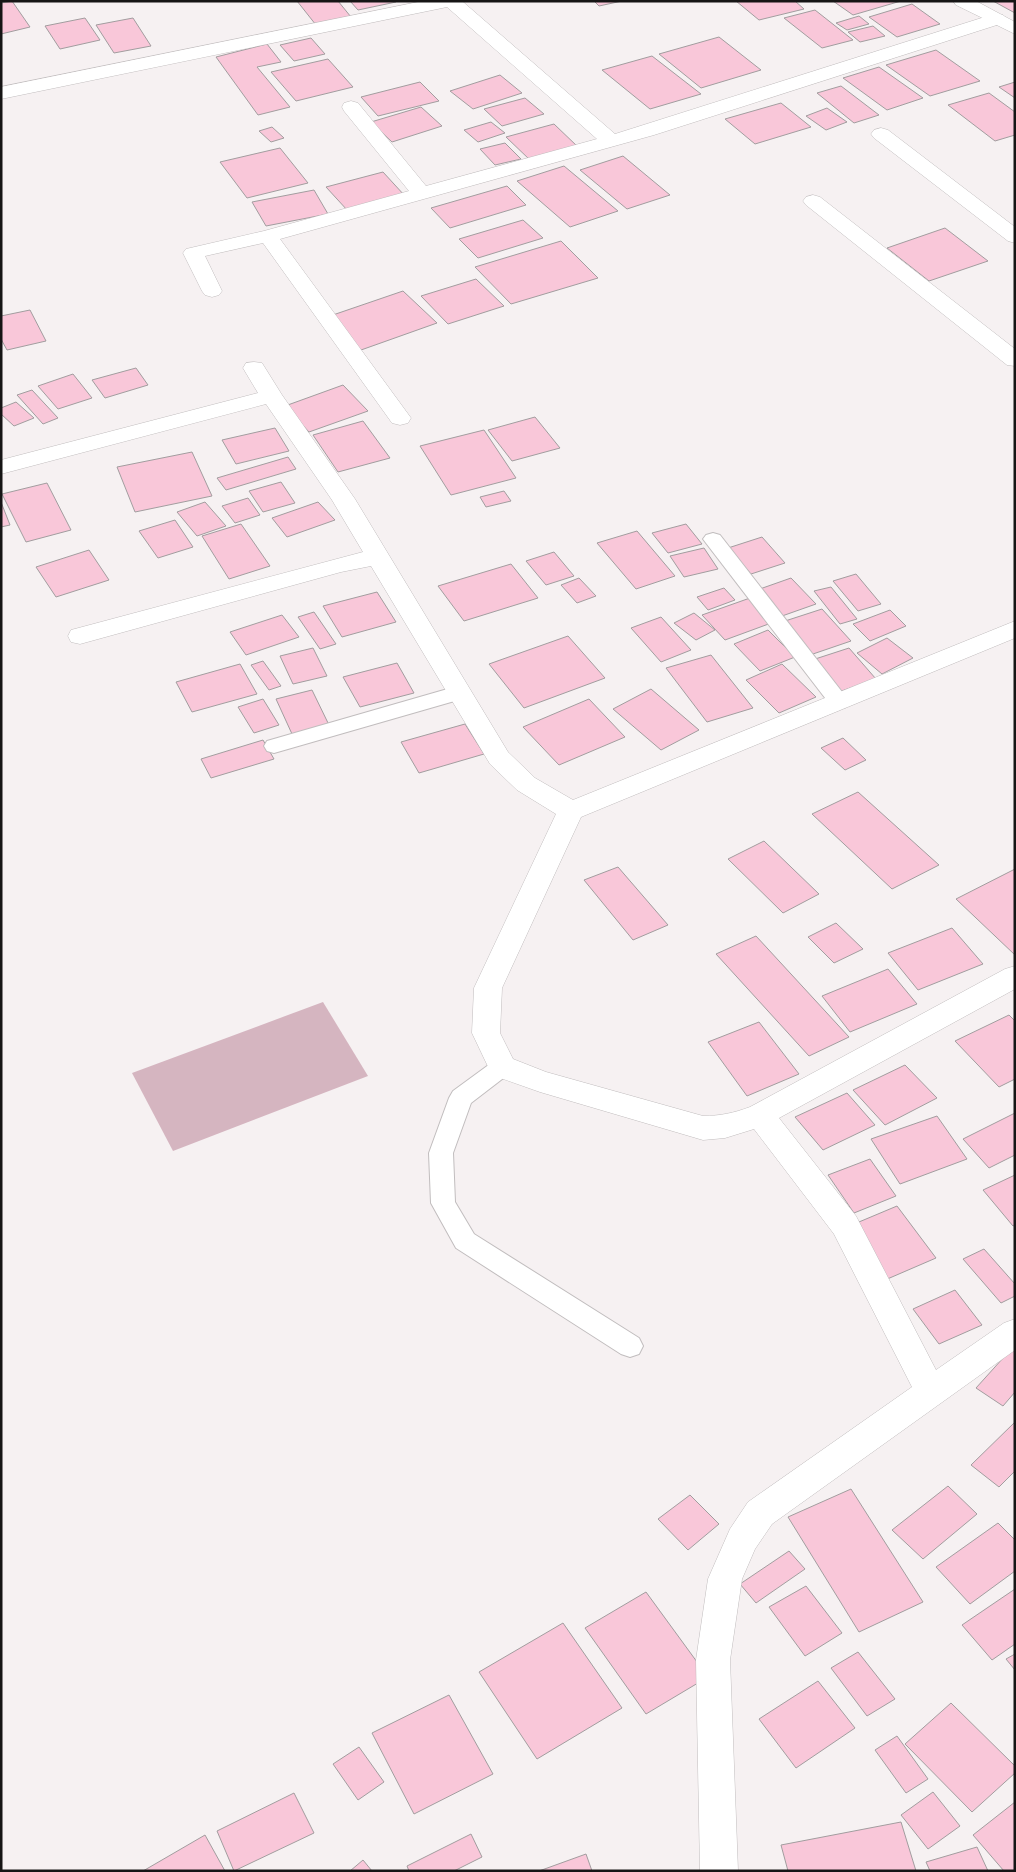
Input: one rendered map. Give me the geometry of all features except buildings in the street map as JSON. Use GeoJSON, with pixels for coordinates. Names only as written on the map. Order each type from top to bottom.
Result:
{"type":"FeatureCollection","features":[{"type":"Feature","properties":{"kind":"street"},"geometry":{"type":"LineString","coordinates":[[1,93],[451,1],[611,141]]}},
{"type":"Feature","properties":{"kind":"street"},"geometry":{"type":"LineString","coordinates":[[962,1],[1015,29]]}},
{"type":"Feature","properties":{"kind":"street"},"geometry":{"type":"LineString","coordinates":[[212,291],[193,253],[268,236],[647,131],[997,19]]}},
{"type":"Feature","properties":{"kind":"street"},"geometry":{"type":"LineString","coordinates":[[351,107],[421,193]]}},
{"type":"Feature","properties":{"kind":"street"},"geometry":{"type":"LineString","coordinates":[[881,134],[1015,237]]}},
{"type":"Feature","properties":{"kind":"street"},"geometry":{"type":"LineString","coordinates":[[813,201],[1015,360]]}},
{"type":"Feature","properties":{"kind":"street"},"geometry":{"type":"LineString","coordinates":[[268,236],[400,418]]}},
{"type":"Feature","properties":{"kind":"street"},"geometry":{"type":"LineString","coordinates":[[254,368],[271,396],[342,499],[498,758],[526,784],[571,811]]}},
{"type":"Feature","properties":{"kind":"street"},"geometry":{"type":"LineString","coordinates":[[1,467],[271,396]]}},
{"type":"Feature","properties":{"kind":"street"},"geometry":{"type":"LineString","coordinates":[[80,636],[338,565],[377,557]]}},
{"type":"Feature","properties":{"kind":"street"},"geometry":{"type":"LineString","coordinates":[[1015,629],[571,811],[488,988],[486,1033],[502,1067],[540,1081],[702,1128],[720,1128],[737,1125],[760,1115],[1015,976]]}},
{"type":"Feature","properties":{"kind":"street"},"geometry":{"type":"LineString","coordinates":[[760,1115],[845,1225],[931,1392]]}},
{"type":"Feature","properties":{"kind":"street"},"geometry":{"type":"LineString","coordinates":[[719,1871],[713,1660],[725,1579],[742,1540],[760,1513],[1015,1332]]}},
{"type":"Feature","properties":{"kind":"lane"},"geometry":{"type":"LineString","coordinates":[[713,539],[839,702]]}},
{"type":"Feature","properties":{"kind":"lane"},"geometry":{"type":"LineString","coordinates":[[274,746],[458,693]]}},
{"type":"Feature","properties":{"kind":"lane"},"geometry":{"type":"LineString","coordinates":[[502,1067],[461,1098],[441,1153],[443,1203],[465,1241],[630,1346]]}},
{"type":"Feature","properties":{"kind":"shaded area"},"geometry":{"type":"Polygon","coordinates":[[[323,1002],[368,1076],[173,1151],[132,1073],[323,1002]]]}}]}
